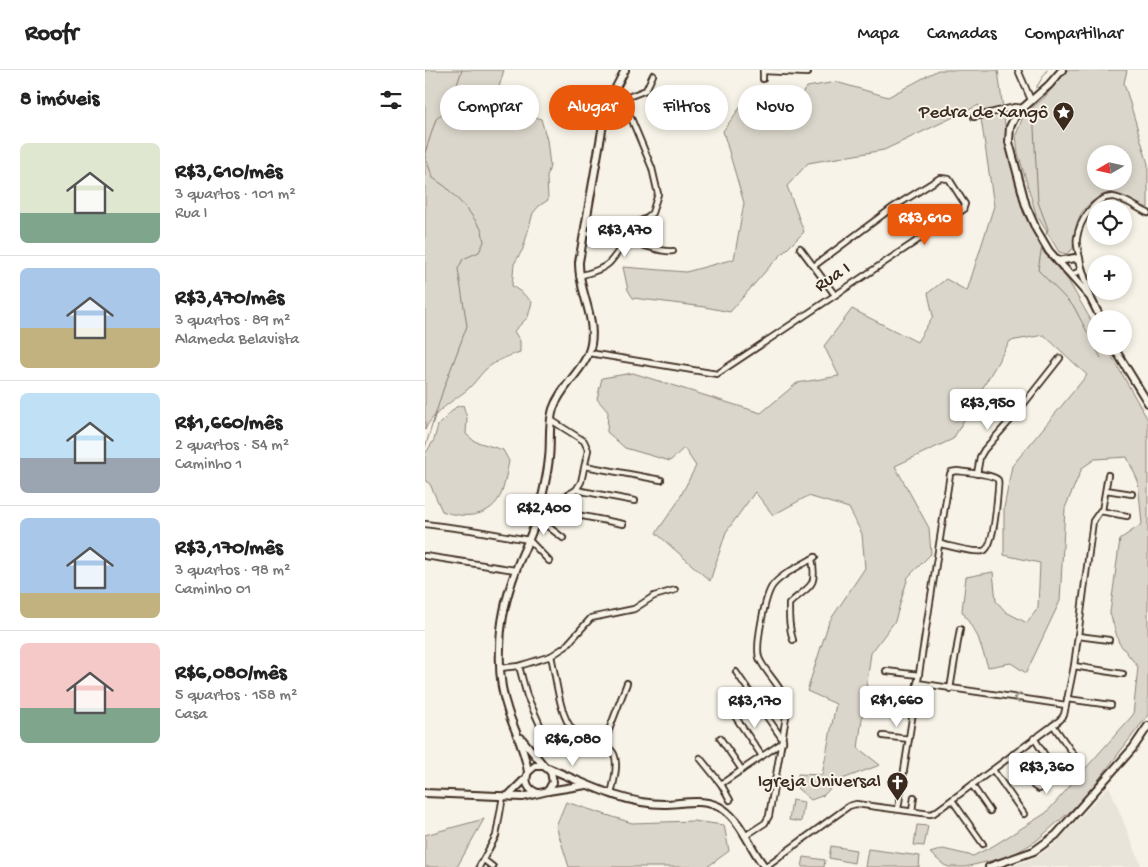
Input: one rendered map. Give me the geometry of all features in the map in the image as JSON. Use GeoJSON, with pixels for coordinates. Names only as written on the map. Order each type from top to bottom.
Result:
{"type":"FeatureCollection","features":[{"type":"Feature","properties":{"kind":"main road"},"geometry":{"type":"LineString","coordinates":[[618,85],[625,70]]}},
{"type":"Feature","properties":{"kind":"main road"},"geometry":{"type":"LineString","coordinates":[[1062,70],[1015,117],[1010,127],[1009,142],[1031,219],[1041,238],[1058,261],[1087,294]]}},
{"type":"Feature","properties":{"kind":"main road"},"geometry":{"type":"LineString","coordinates":[[538,793],[530,790],[526,782],[525,755],[505,701],[500,668],[500,635],[515,570],[529,540],[539,511],[549,457],[551,420],[557,401],[589,353],[592,336],[591,326],[579,276],[579,262],[601,130]]}},
{"type":"Feature","properties":{"kind":"main road"},"geometry":{"type":"LineString","coordinates":[[1058,261],[1072,258],[1077,259],[1081,264],[1087,286]]}},
{"type":"Feature","properties":{"kind":"main road"},"geometry":{"type":"LineString","coordinates":[[1119,355],[1148,403]]}},
{"type":"Feature","properties":{"kind":"main road"},"geometry":{"type":"LineString","coordinates":[[989,867],[1034,851],[1056,835],[1133,748],[1148,726]]}},
{"type":"Feature","properties":{"kind":"main road"},"geometry":{"type":"LineString","coordinates":[[516,730],[553,777],[553,782],[548,791]]}},
{"type":"Feature","properties":{"kind":"main road"},"geometry":{"type":"LineString","coordinates":[[506,796],[535,766],[546,767],[630,800],[657,804],[709,803],[721,808],[735,818],[765,867]]}},
{"type":"Feature","properties":{"kind":"main road"},"geometry":{"type":"LineString","coordinates":[[425,792],[523,797],[589,785]]}},
{"type":"Feature","properties":{"kind":"street"},"geometry":{"type":"LineString","coordinates":[[763,79],[763,70],[808,73]]}},
{"type":"Feature","properties":{"kind":"street"},"geometry":{"type":"LineString","coordinates":[[1018,70],[1031,100]]}},
{"type":"Feature","properties":{"kind":"street"},"geometry":{"type":"LineString","coordinates":[[635,94],[646,90],[653,75]]}},
{"type":"Feature","properties":{"kind":"street"},"geometry":{"type":"LineString","coordinates":[[974,117],[1015,107],[1023,108]]}},
{"type":"Feature","properties":{"kind":"street"},"geometry":{"type":"LineString","coordinates":[[584,234],[634,224],[652,213],[659,194],[656,179],[635,128]]}},
{"type":"Feature","properties":{"kind":"street","name":"Rua I"},"geometry":{"type":"LineString","coordinates":[[589,353],[714,375],[720,373],[963,210],[965,204],[949,179],[940,178],[892,208],[814,266]]}},
{"type":"Feature","properties":{"kind":"street"},"geometry":{"type":"LineString","coordinates":[[1077,245],[1069,263],[1069,273],[1079,271],[1081,264],[1077,245],[1078,232],[1085,216],[1092,206],[1103,199],[1113,197],[1148,213]]}},
{"type":"Feature","properties":{"kind":"street"},"geometry":{"type":"LineString","coordinates":[[579,276],[608,264],[623,246],[630,244],[643,244],[661,251],[673,251]]}},
{"type":"Feature","properties":{"kind":"street"},"geometry":{"type":"LineString","coordinates":[[800,248],[835,295]]}},
{"type":"Feature","properties":{"kind":"street"},"geometry":{"type":"LineString","coordinates":[[977,474],[980,457],[984,450],[1015,415],[1060,358]]}},
{"type":"Feature","properties":{"kind":"street"},"geometry":{"type":"LineString","coordinates":[[539,511],[577,490],[581,482],[588,450],[584,441],[551,420]]}},
{"type":"Feature","properties":{"kind":"street"},"geometry":{"type":"LineString","coordinates":[[585,466],[661,480]]}},
{"type":"Feature","properties":{"kind":"street"},"geometry":{"type":"LineString","coordinates":[[898,809],[950,474],[957,471],[994,477],[999,483],[988,548],[979,551],[940,544]]}},
{"type":"Feature","properties":{"kind":"street"},"geometry":{"type":"LineString","coordinates":[[1103,511],[1108,475]]}},
{"type":"Feature","properties":{"kind":"street"},"geometry":{"type":"LineString","coordinates":[[577,490],[635,501]]}},
{"type":"Feature","properties":{"kind":"street"},"geometry":{"type":"LineString","coordinates":[[1106,490],[1132,494]]}},
{"type":"Feature","properties":{"kind":"street"},"geometry":{"type":"LineString","coordinates":[[558,502],[572,514],[623,524]]}},
{"type":"Feature","properties":{"kind":"street"},"geometry":{"type":"LineString","coordinates":[[765,867],[849,806],[859,804],[934,813],[1064,715],[1074,666],[1091,533],[1095,516],[1097,512],[1103,511],[1127,516]]}},
{"type":"Feature","properties":{"kind":"street"},"geometry":{"type":"LineString","coordinates":[[537,518],[563,538]]}},
{"type":"Feature","properties":{"kind":"street"},"geometry":{"type":"LineString","coordinates":[[425,524],[529,540],[549,561]]}},
{"type":"Feature","properties":{"kind":"street"},"geometry":{"type":"LineString","coordinates":[[425,556],[515,570]]}},
{"type":"Feature","properties":{"kind":"street"},"geometry":{"type":"LineString","coordinates":[[745,836],[765,823],[769,816],[787,711],[785,698],[760,660],[757,647],[770,590],[779,579],[813,558],[815,578],[812,584],[789,604],[791,618],[789,628],[793,640]]}},
{"type":"Feature","properties":{"kind":"street"},"geometry":{"type":"LineString","coordinates":[[500,668],[519,666],[551,656],[571,641],[591,618],[634,609],[654,596],[675,590]]}},
{"type":"Feature","properties":{"kind":"street"},"geometry":{"type":"LineString","coordinates":[[951,689],[960,629]]}},
{"type":"Feature","properties":{"kind":"street"},"geometry":{"type":"LineString","coordinates":[[1078,636],[1109,640]]}},
{"type":"Feature","properties":{"kind":"street"},"geometry":{"type":"LineString","coordinates":[[551,656],[563,710],[569,726],[580,734],[604,743],[611,748],[616,773],[611,794]]}},
{"type":"Feature","properties":{"kind":"street"},"geometry":{"type":"LineString","coordinates":[[519,666],[527,696],[549,745]]}},
{"type":"Feature","properties":{"kind":"street"},"geometry":{"type":"LineString","coordinates":[[1074,666],[1123,674]]}},
{"type":"Feature","properties":{"kind":"street"},"geometry":{"type":"LineString","coordinates":[[886,671],[919,675]]}},
{"type":"Feature","properties":{"kind":"street"},"geometry":{"type":"LineString","coordinates":[[736,672],[783,741]]}},
{"type":"Feature","properties":{"kind":"street"},"geometry":{"type":"LineString","coordinates":[[604,743],[627,683]]}},
{"type":"Feature","properties":{"kind":"street"},"geometry":{"type":"LineString","coordinates":[[917,683],[1066,705]]}},
{"type":"Feature","properties":{"kind":"street"},"geometry":{"type":"LineString","coordinates":[[1067,699],[1111,705]]}},
{"type":"Feature","properties":{"kind":"street"},"geometry":{"type":"LineString","coordinates":[[878,703],[914,707]]}},
{"type":"Feature","properties":{"kind":"street"},"geometry":{"type":"LineString","coordinates":[[732,712],[762,756]]}},
{"type":"Feature","properties":{"kind":"street"},"geometry":{"type":"LineString","coordinates":[[1053,725],[1076,758]]}},
{"type":"Feature","properties":{"kind":"street"},"geometry":{"type":"LineString","coordinates":[[883,736],[909,739]]}},
{"type":"Feature","properties":{"kind":"street"},"geometry":{"type":"LineString","coordinates":[[720,738],[742,770]]}},
{"type":"Feature","properties":{"kind":"street"},"geometry":{"type":"LineString","coordinates":[[1013,754],[1027,776],[1036,788],[1039,789],[1054,775],[1054,769],[1034,738]]}},
{"type":"Feature","properties":{"kind":"street"},"geometry":{"type":"LineString","coordinates":[[721,784],[783,741]]}},
{"type":"Feature","properties":{"kind":"street"},"geometry":{"type":"LineString","coordinates":[[700,758],[721,784],[730,800]]}},
{"type":"Feature","properties":{"kind":"street"},"geometry":{"type":"LineString","coordinates":[[993,770],[1023,814]]}},
{"type":"Feature","properties":{"kind":"street"},"geometry":{"type":"LineString","coordinates":[[972,784],[990,811]]}},
{"type":"Feature","properties":{"kind":"street"},"geometry":{"type":"LineString","coordinates":[[479,867],[499,828],[506,796]]}},
{"type":"Feature","properties":{"kind":"street"},"geometry":{"type":"LineString","coordinates":[[912,811],[914,797]]}},
{"type":"Feature","properties":{"kind":"street"},"geometry":{"type":"LineString","coordinates":[[952,800],[983,844]]}},
{"type":"Feature","properties":{"kind":"street"},"geometry":{"type":"LineString","coordinates":[[483,860],[493,867]]}},
{"type":"Feature","properties":{"kind":"shaded area"},"geometry":{"type":"Polygon","coordinates":[[[425,70],[504,70],[500,85],[440,85],[440,130],[539,130],[539,118],[541,119],[547,140],[550,166],[547,177],[548,200],[533,213],[523,249],[514,264],[512,286],[532,302],[528,317],[514,331],[520,341],[520,352],[502,359],[489,367],[467,390],[437,413],[425,430],[425,70]]]}},
{"type":"Feature","properties":{"kind":"shaded area"},"geometry":{"type":"Polygon","coordinates":[[[938,70],[998,70],[1007,141],[1023,212],[1044,253],[1068,280],[1087,313],[1087,355],[1111,355],[1148,420],[1148,715],[1083,800],[1036,841],[1011,856],[965,867],[949,867],[944,865],[930,853],[943,849],[973,856],[993,846],[1046,813],[1133,715],[1138,667],[1119,643],[1110,613],[1120,539],[1142,524],[1138,481],[1127,457],[1095,459],[1082,468],[1065,508],[1060,601],[1026,673],[1011,663],[988,667],[978,637],[962,611],[966,577],[993,572],[996,601],[1006,612],[1027,623],[1038,608],[1040,563],[1004,555],[1004,508],[1012,466],[1087,375],[1044,335],[1010,341],[953,439],[895,466],[929,528],[931,554],[908,577],[895,621],[871,653],[858,748],[880,765],[837,781],[824,795],[811,800],[797,788],[798,774],[822,775],[836,704],[807,691],[829,622],[865,568],[862,534],[849,508],[808,496],[773,515],[755,492],[726,532],[710,581],[656,533],[677,503],[696,466],[684,448],[670,461],[625,448],[607,432],[608,412],[597,399],[602,378],[633,373],[761,413],[797,383],[839,376],[824,346],[852,309],[917,342],[933,316],[928,293],[946,279],[967,291],[994,206],[979,105],[884,150],[808,163],[787,186],[804,232],[770,266],[730,312],[633,298],[628,290],[623,267],[686,272],[734,259],[744,203],[723,131],[728,130],[728,124],[738,110],[738,130],[812,130],[812,86],[836,82],[888,97],[938,70]]]}},
{"type":"Feature","properties":{"kind":"shaded area"},"geometry":{"type":"Polygon","coordinates":[[[1067,70],[1127,70],[1124,83],[1148,164],[1148,208],[1110,192],[1095,200],[1087,200],[1087,207],[1081,214],[1075,229],[1073,249],[1066,254],[1059,252],[1036,214],[1018,153],[1016,135],[1024,114],[1044,98],[1067,70]]]}},
{"type":"Feature","properties":{"kind":"shaded area"},"geometry":{"type":"Polygon","coordinates":[[[463,405],[467,418],[466,434],[474,441],[503,450],[509,461],[502,492],[497,501],[484,512],[468,515],[450,514],[442,511],[430,484],[425,480],[425,454],[434,440],[438,425],[456,407],[463,405]]]}},
{"type":"Feature","properties":{"kind":"shaded area"},"geometry":{"type":"Polygon","coordinates":[[[1109,786],[1142,867],[1010,867],[1038,856],[1055,844],[1109,786]]]}},
{"type":"Feature","properties":{"kind":"shaded area"},"geometry":{"type":"Polygon","coordinates":[[[792,800],[804,802],[801,822],[789,820],[792,800]]]}},
{"type":"Feature","properties":{"kind":"shaded area"},"geometry":{"type":"Polygon","coordinates":[[[566,802],[632,823],[693,821],[724,825],[729,851],[707,867],[569,867],[556,826],[566,802]]]}},
{"type":"Feature","properties":{"kind":"shaded area"},"geometry":{"type":"Polygon","coordinates":[[[484,819],[457,867],[425,867],[425,835],[484,819]]]}},
{"type":"Feature","properties":{"kind":"shaded area"},"geometry":{"type":"Polygon","coordinates":[[[917,825],[928,826],[924,846],[914,845],[917,825]]]}},
{"type":"Feature","properties":{"kind":"shaded area"},"geometry":{"type":"Polygon","coordinates":[[[831,846],[856,850],[854,863],[829,858],[831,846]]]}},
{"type":"Feature","properties":{"kind":"shaded area"},"geometry":{"type":"Polygon","coordinates":[[[868,849],[920,856],[919,867],[865,867],[868,849]]]}},
{"type":"Feature","properties":{"kind":"shaded area"},"geometry":{"type":"Polygon","coordinates":[[[804,857],[825,860],[824,867],[802,867],[804,857]]]}},
{"type":"Feature","properties":{"kind":"waterway"},"geometry":{"type":"LineString","coordinates":[[425,153],[436,119],[449,108],[462,70]]}},
{"type":"Feature","properties":{"kind":"waterway"},"geometry":{"type":"LineString","coordinates":[[1036,88],[1047,70]]}},
{"type":"Feature","properties":{"kind":"waterway"},"geometry":{"type":"LineString","coordinates":[[1033,109],[1038,202],[1048,229],[1046,235]]}},
{"type":"Feature","properties":{"kind":"waterway"},"geometry":{"type":"LineString","coordinates":[[425,156],[433,178],[446,187],[468,210],[482,230],[484,242],[479,252],[463,259],[458,269],[467,326],[443,390],[425,448]]}},
{"type":"Feature","properties":{"kind":"waterway"},"geometry":{"type":"LineString","coordinates":[[1042,246],[1038,270],[1074,307],[1101,358]]}},
{"type":"Feature","properties":{"kind":"place","name":"Pedra de Xangô"},"geometry":{"type":"Point","coordinates":[1064,132]}},
{"type":"Feature","properties":{"kind":"place","name":"Igreja Universal"},"geometry":{"type":"Point","coordinates":[897,801]}}]}
